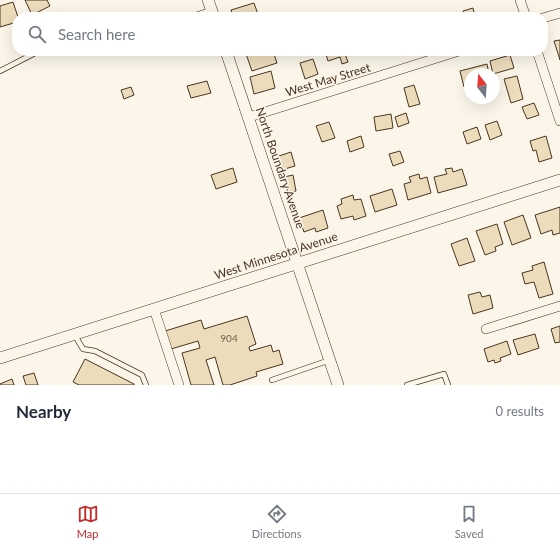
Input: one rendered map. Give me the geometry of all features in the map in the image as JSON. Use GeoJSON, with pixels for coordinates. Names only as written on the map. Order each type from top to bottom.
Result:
{"type":"FeatureCollection","features":[{"type":"Feature","properties":{"kind":"street"},"geometry":{"type":"LineString","coordinates":[[520,0],[524,12]]}},
{"type":"Feature","properties":{"kind":"street"},"geometry":{"type":"LineString","coordinates":[[548,17],[560,13]]}},
{"type":"Feature","properties":{"kind":"street","name":"North Boundary Avenue"},"geometry":{"type":"LineString","coordinates":[[228,56],[338,385]]}},
{"type":"Feature","properties":{"kind":"street","name":"West May Street"},"geometry":{"type":"LineString","coordinates":[[249,117],[443,56]]}},
{"type":"Feature","properties":{"kind":"street"},"geometry":{"type":"LineString","coordinates":[[539,56],[560,121]]}},
{"type":"Feature","properties":{"kind":"street","name":"West Minnesota Avenue"},"geometry":{"type":"LineString","coordinates":[[0,358],[560,180]]}},
{"type":"Feature","properties":{"kind":"street"},"geometry":{"type":"LineString","coordinates":[[486,329],[560,306]]}},
{"type":"Feature","properties":{"kind":"street"},"geometry":{"type":"LineString","coordinates":[[154,309],[178,385]]}},
{"type":"Feature","properties":{"kind":"lane"},"geometry":{"type":"LineString","coordinates":[[0,71],[29,56]]}},
{"type":"Feature","properties":{"kind":"lane"},"geometry":{"type":"LineString","coordinates":[[74,334],[83,349],[94,352],[142,375],[146,385]]}},
{"type":"Feature","properties":{"kind":"lane"},"geometry":{"type":"LineString","coordinates":[[272,380],[330,360]]}},
{"type":"Feature","properties":{"kind":"lane"},"geometry":{"type":"LineString","coordinates":[[407,385],[444,374],[448,385]]}},
{"type":"Feature","properties":{"kind":"building"},"geometry":{"type":"Polygon","coordinates":[[[25,0],[47,0],[50,6],[38,12],[31,12],[25,0]]]}},
{"type":"Feature","properties":{"kind":"building"},"geometry":{"type":"Polygon","coordinates":[[[13,2],[16,12],[12,12],[12,23],[0,27],[0,6],[13,2]]]}},
{"type":"Feature","properties":{"kind":"building"},"geometry":{"type":"Polygon","coordinates":[[[254,3],[257,12],[232,12],[231,10],[254,3]]]}},
{"type":"Feature","properties":{"kind":"building"},"geometry":{"type":"Polygon","coordinates":[[[473,8],[474,12],[463,12],[473,8]]]}},
{"type":"Feature","properties":{"kind":"building"},"geometry":{"type":"Polygon","coordinates":[[[560,40],[560,60],[554,41],[560,40]]]}},
{"type":"Feature","properties":{"kind":"building"},"geometry":{"type":"Polygon","coordinates":[[[247,56],[275,56],[277,63],[252,71],[247,56]]]}},
{"type":"Feature","properties":{"kind":"building"},"geometry":{"type":"Polygon","coordinates":[[[326,56],[346,56],[348,62],[342,64],[340,57],[328,61],[326,56]]]}},
{"type":"Feature","properties":{"kind":"building"},"geometry":{"type":"Polygon","coordinates":[[[510,56],[514,68],[500,72],[500,68],[492,68],[490,61],[510,56]]]}},
{"type":"Feature","properties":{"kind":"building"},"geometry":{"type":"Polygon","coordinates":[[[313,59],[318,74],[305,79],[300,63],[313,59]]]}},
{"type":"Feature","properties":{"kind":"building"},"geometry":{"type":"Polygon","coordinates":[[[487,64],[488,68],[472,68],[487,64]]]}},
{"type":"Feature","properties":{"kind":"building"},"geometry":{"type":"Polygon","coordinates":[[[464,70],[464,87],[460,71],[464,70]]]}},
{"type":"Feature","properties":{"kind":"building"},"geometry":{"type":"Polygon","coordinates":[[[271,71],[275,88],[254,94],[250,77],[271,71]]]}},
{"type":"Feature","properties":{"kind":"building"},"geometry":{"type":"Polygon","coordinates":[[[517,76],[523,99],[511,103],[504,79],[517,76]]]}},
{"type":"Feature","properties":{"kind":"building"},"geometry":{"type":"Polygon","coordinates":[[[207,81],[211,93],[191,98],[187,86],[207,81]]]}},
{"type":"Feature","properties":{"kind":"building"},"geometry":{"type":"Polygon","coordinates":[[[414,85],[420,104],[409,107],[404,88],[414,85]]]}},
{"type":"Feature","properties":{"kind":"building"},"geometry":{"type":"Polygon","coordinates":[[[131,87],[134,95],[124,99],[121,90],[131,87]]]}},
{"type":"Feature","properties":{"kind":"building"},"geometry":{"type":"Polygon","coordinates":[[[534,103],[539,115],[527,119],[522,107],[534,103]]]}},
{"type":"Feature","properties":{"kind":"building"},"geometry":{"type":"Polygon","coordinates":[[[406,113],[409,123],[398,127],[395,117],[406,113]]]}},
{"type":"Feature","properties":{"kind":"building"},"geometry":{"type":"Polygon","coordinates":[[[391,114],[393,128],[376,131],[374,117],[391,114]]]}},
{"type":"Feature","properties":{"kind":"building"},"geometry":{"type":"Polygon","coordinates":[[[497,121],[502,135],[490,140],[485,125],[497,121]]]}},
{"type":"Feature","properties":{"kind":"building"},"geometry":{"type":"Polygon","coordinates":[[[329,122],[335,138],[322,142],[316,126],[329,122]]]}},
{"type":"Feature","properties":{"kind":"building"},"geometry":{"type":"Polygon","coordinates":[[[477,127],[481,139],[467,144],[463,132],[477,127]]]}},
{"type":"Feature","properties":{"kind":"building"},"geometry":{"type":"Polygon","coordinates":[[[361,136],[364,147],[350,152],[347,141],[361,136]]]}},
{"type":"Feature","properties":{"kind":"building"},"geometry":{"type":"Polygon","coordinates":[[[546,136],[552,158],[539,162],[536,150],[533,151],[530,141],[546,136]]]}},
{"type":"Feature","properties":{"kind":"building"},"geometry":{"type":"Polygon","coordinates":[[[400,151],[404,162],[393,166],[389,154],[400,151]]]}},
{"type":"Feature","properties":{"kind":"building"},"geometry":{"type":"Polygon","coordinates":[[[291,152],[295,166],[281,170],[276,157],[291,152]]]}},
{"type":"Feature","properties":{"kind":"building"},"geometry":{"type":"Polygon","coordinates":[[[233,168],[237,182],[216,189],[211,175],[233,168]]]}},
{"type":"Feature","properties":{"kind":"building"},"geometry":{"type":"Polygon","coordinates":[[[452,168],[453,172],[462,169],[467,185],[438,193],[434,177],[447,174],[445,169],[452,168]]]}},
{"type":"Feature","properties":{"kind":"building"},"geometry":{"type":"Polygon","coordinates":[[[419,174],[420,179],[427,177],[431,193],[408,200],[404,184],[411,182],[409,177],[419,174]]]}},
{"type":"Feature","properties":{"kind":"building"},"geometry":{"type":"Polygon","coordinates":[[[293,175],[296,191],[288,193],[284,177],[293,175]]]}},
{"type":"Feature","properties":{"kind":"building"},"geometry":{"type":"Polygon","coordinates":[[[392,189],[397,205],[375,212],[370,196],[392,189]]]}},
{"type":"Feature","properties":{"kind":"building"},"geometry":{"type":"Polygon","coordinates":[[[353,195],[354,200],[361,199],[366,216],[354,220],[353,216],[341,219],[337,206],[342,204],[341,199],[353,195]]]}},
{"type":"Feature","properties":{"kind":"building"},"geometry":{"type":"Polygon","coordinates":[[[560,207],[560,233],[553,235],[552,230],[541,234],[535,215],[560,207]]]}},
{"type":"Feature","properties":{"kind":"building"},"geometry":{"type":"Polygon","coordinates":[[[323,210],[328,228],[316,232],[315,228],[304,232],[299,218],[323,210]]]}},
{"type":"Feature","properties":{"kind":"building"},"geometry":{"type":"Polygon","coordinates":[[[523,215],[531,238],[512,245],[504,222],[523,215]]]}},
{"type":"Feature","properties":{"kind":"building"},"geometry":{"type":"Polygon","coordinates":[[[497,224],[503,244],[495,247],[496,251],[485,255],[476,231],[497,224]]]}},
{"type":"Feature","properties":{"kind":"building"},"geometry":{"type":"Polygon","coordinates":[[[467,238],[475,261],[459,266],[451,244],[467,238]]]}},
{"type":"Feature","properties":{"kind":"building"},"geometry":{"type":"Polygon","coordinates":[[[544,262],[553,294],[539,298],[534,282],[525,284],[522,273],[533,270],[532,266],[544,262]]]}},
{"type":"Feature","properties":{"kind":"building"},"geometry":{"type":"Polygon","coordinates":[[[480,292],[482,297],[490,295],[493,308],[473,314],[468,295],[480,292]]]}},
{"type":"Feature","properties":{"kind":"building"},"geometry":{"type":"Polygon","coordinates":[[[247,316],[256,344],[249,347],[250,351],[271,345],[273,352],[279,350],[283,364],[256,372],[257,376],[230,385],[223,385],[215,357],[206,360],[214,385],[191,385],[182,353],[200,348],[198,341],[171,349],[165,331],[201,320],[204,329],[247,316]]]}},
{"type":"Feature","properties":{"kind":"building"},"geometry":{"type":"Polygon","coordinates":[[[560,326],[560,342],[555,343],[551,329],[560,326]]]}},
{"type":"Feature","properties":{"kind":"building"},"geometry":{"type":"Polygon","coordinates":[[[535,334],[539,348],[518,355],[513,340],[535,334]]]}},
{"type":"Feature","properties":{"kind":"building"},"geometry":{"type":"Polygon","coordinates":[[[507,341],[511,354],[500,358],[501,361],[495,363],[494,360],[488,362],[484,349],[507,341]]]}},
{"type":"Feature","properties":{"kind":"building"},"geometry":{"type":"Polygon","coordinates":[[[85,359],[134,385],[79,385],[73,382],[85,359]]]}},
{"type":"Feature","properties":{"kind":"building"},"geometry":{"type":"Polygon","coordinates":[[[34,373],[38,385],[26,385],[23,376],[34,373]]]}},
{"type":"Feature","properties":{"kind":"building"},"geometry":{"type":"Polygon","coordinates":[[[12,379],[14,385],[0,385],[0,384],[12,379]]]}}]}
